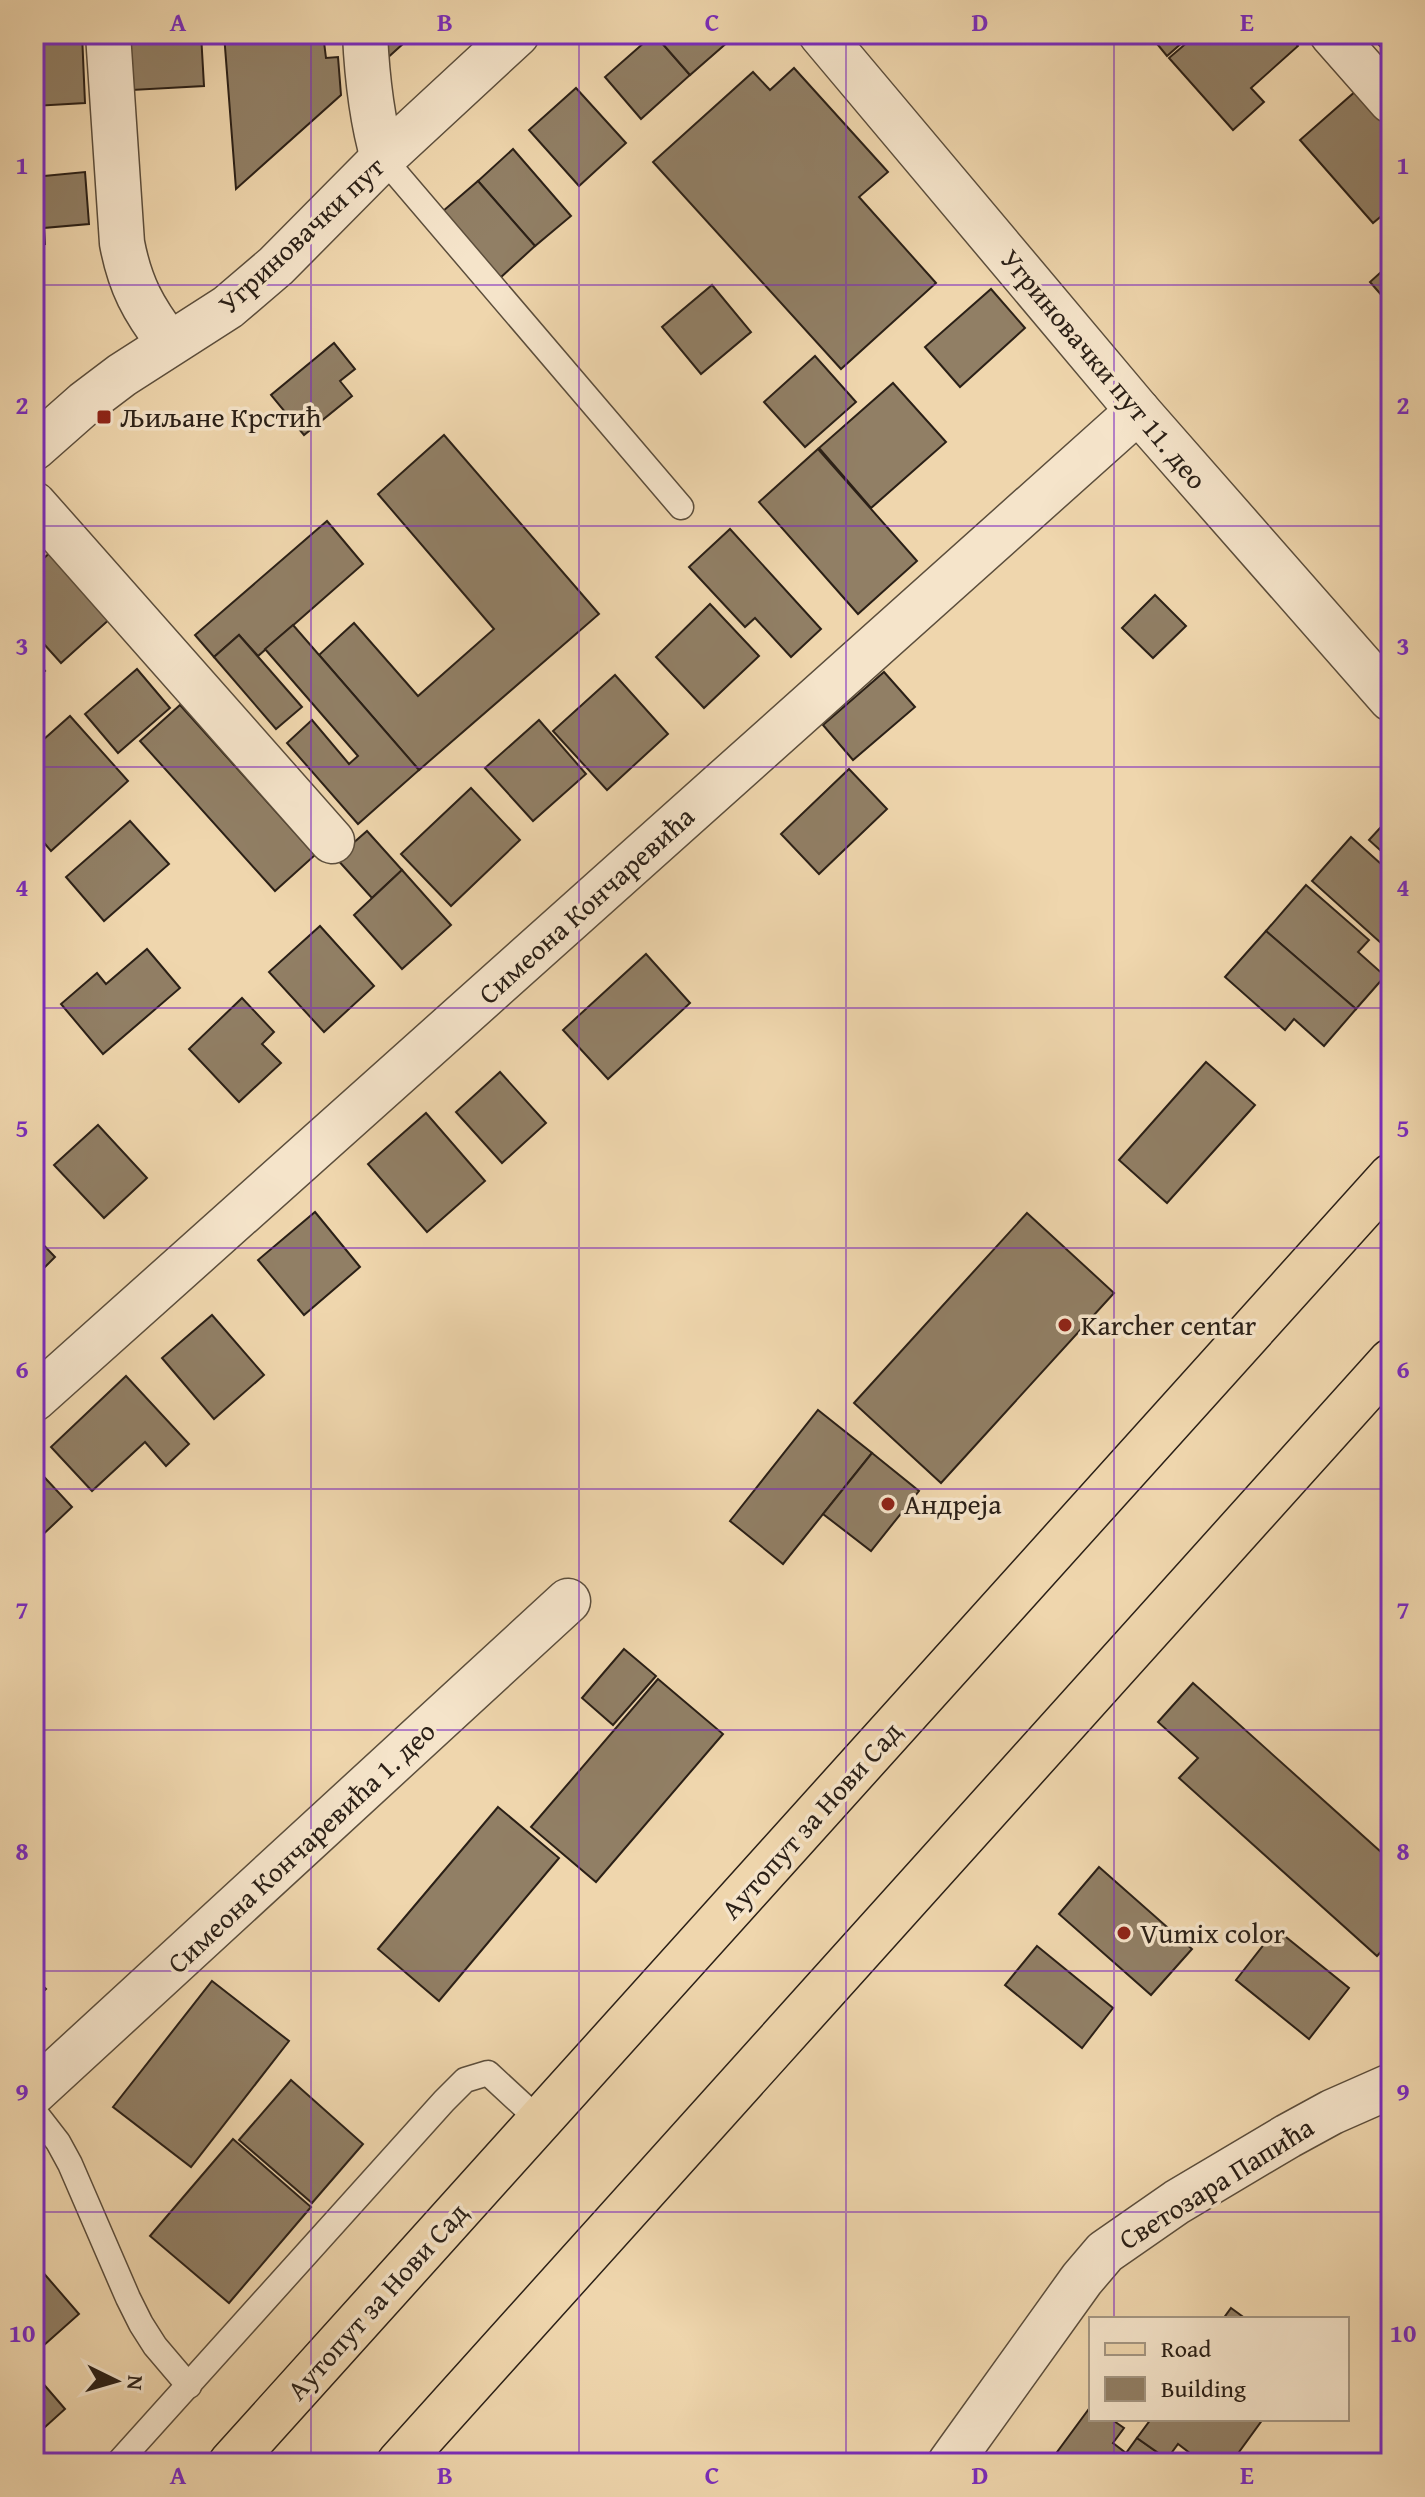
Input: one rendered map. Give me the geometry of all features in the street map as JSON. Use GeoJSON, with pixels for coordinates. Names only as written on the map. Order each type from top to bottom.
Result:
{"type":"FeatureCollection","features":[{"type":"Feature","properties":{"kind":"main road","name":"Аутопут за Нови Сад"},"geometry":{"type":"LineString","coordinates":[[231,2463],[1391,1176]]}},
{"type":"Feature","properties":{"kind":"main road"},"geometry":{"type":"LineString","coordinates":[[399,2463],[1391,1361]]}},
{"type":"Feature","properties":{"kind":"street"},"geometry":{"type":"LineString","coordinates":[[108,34],[122,243],[127,272],[143,307],[169,343]]}},
{"type":"Feature","properties":{"kind":"street"},"geometry":{"type":"LineString","coordinates":[[365,34],[368,84],[383,158]]}},
{"type":"Feature","properties":{"kind":"street","name":"Угриновачки пут"},"geometry":{"type":"LineString","coordinates":[[34,448],[85,403],[169,343],[228,307],[276,266],[383,158],[517,34]]}},
{"type":"Feature","properties":{"kind":"street","name":"Угриновачки пут 11. део"},"geometry":{"type":"LineString","coordinates":[[821,34],[1138,411],[1391,699]]}},
{"type":"Feature","properties":{"kind":"street"},"geometry":{"type":"LineString","coordinates":[[1332,34],[1391,101]]}},
{"type":"Feature","properties":{"kind":"street","name":"Симеона Кончаревића"},"geometry":{"type":"LineString","coordinates":[[34,1399],[1138,411]]}},
{"type":"Feature","properties":{"kind":"street"},"geometry":{"type":"LineString","coordinates":[[34,504],[332,841]]}},
{"type":"Feature","properties":{"kind":"street","name":"Симеона Кончаревића 1. део"},"geometry":{"type":"LineString","coordinates":[[34,2092],[568,1601]]}},
{"type":"Feature","properties":{"kind":"street","name":"Светозара Папића"},"geometry":{"type":"LineString","coordinates":[[950,2463],[1082,2279],[1105,2252],[1234,2166],[1332,2112],[1391,2086]]}},
{"type":"Feature","properties":{"kind":"lane"},"geometry":{"type":"LineString","coordinates":[[383,158],[681,507]]}},
{"type":"Feature","properties":{"kind":"lane"},"geometry":{"type":"LineString","coordinates":[[118,2463],[465,2080],[488,2073],[540,2121]]}},
{"type":"Feature","properties":{"kind":"lane"},"geometry":{"type":"LineString","coordinates":[[34,2111],[58,2142],[70,2164],[141,2324],[189,2386]]}},
{"type":"Feature","properties":{"kind":"building"},"geometry":{"type":"Polygon","coordinates":[[[34,34],[82,34],[85,103],[34,106],[34,34]]]}},
{"type":"Feature","properties":{"kind":"building"},"geometry":{"type":"Polygon","coordinates":[[[130,34],[201,34],[204,86],[132,90],[130,34]]]}},
{"type":"Feature","properties":{"kind":"building"},"geometry":{"type":"Polygon","coordinates":[[[224,34],[323,34],[326,58],[338,57],[341,95],[236,189],[224,34]]]}},
{"type":"Feature","properties":{"kind":"building"},"geometry":{"type":"Polygon","coordinates":[[[384,34],[414,34],[385,60],[384,34]]]}},
{"type":"Feature","properties":{"kind":"building"},"geometry":{"type":"Polygon","coordinates":[[[654,34],[690,75],[641,119],[605,77],[654,34]]]}},
{"type":"Feature","properties":{"kind":"building"},"geometry":{"type":"Polygon","coordinates":[[[654,34],[737,34],[690,75],[654,34]]]}},
{"type":"Feature","properties":{"kind":"building"},"geometry":{"type":"Polygon","coordinates":[[[1149,34],[1192,34],[1167,56],[1149,34]]]}},
{"type":"Feature","properties":{"kind":"building"},"geometry":{"type":"Polygon","coordinates":[[[1197,34],[1288,34],[1298,46],[1251,88],[1264,102],[1233,130],[1169,58],[1197,34]]]}},
{"type":"Feature","properties":{"kind":"building"},"geometry":{"type":"Polygon","coordinates":[[[1382,34],[1391,34],[1391,59],[1375,40],[1382,34]]]}},
{"type":"Feature","properties":{"kind":"building"},"geometry":{"type":"Polygon","coordinates":[[[794,68],[888,172],[859,197],[936,283],[841,369],[653,162],[753,72],[770,90],[794,68]]]}},
{"type":"Feature","properties":{"kind":"building"},"geometry":{"type":"Polygon","coordinates":[[[576,88],[626,143],[579,186],[529,130],[576,88]]]}},
{"type":"Feature","properties":{"kind":"building"},"geometry":{"type":"Polygon","coordinates":[[[1357,90],[1391,129],[1391,208],[1373,223],[1300,140],[1357,90]]]}},
{"type":"Feature","properties":{"kind":"building"},"geometry":{"type":"Polygon","coordinates":[[[513,149],[571,216],[535,246],[478,181],[513,149]]]}},
{"type":"Feature","properties":{"kind":"building"},"geometry":{"type":"Polygon","coordinates":[[[85,172],[89,224],[44,228],[45,244],[34,245],[34,177],[85,172]]]}},
{"type":"Feature","properties":{"kind":"building"},"geometry":{"type":"Polygon","coordinates":[[[478,181],[535,246],[500,278],[443,211],[478,181]]]}},
{"type":"Feature","properties":{"kind":"building"},"geometry":{"type":"Polygon","coordinates":[[[1391,263],[1391,306],[1370,282],[1391,263]]]}},
{"type":"Feature","properties":{"kind":"building"},"geometry":{"type":"Polygon","coordinates":[[[712,285],[751,332],[701,374],[662,327],[712,285]]]}},
{"type":"Feature","properties":{"kind":"building"},"geometry":{"type":"Polygon","coordinates":[[[991,289],[1025,328],[960,387],[925,347],[991,289]]]}},
{"type":"Feature","properties":{"kind":"building"},"geometry":{"type":"Polygon","coordinates":[[[334,343],[355,369],[340,381],[352,396],[304,435],[271,395],[334,343]]]}},
{"type":"Feature","properties":{"kind":"building"},"geometry":{"type":"Polygon","coordinates":[[[815,356],[856,402],[805,447],[764,402],[815,356]]]}},
{"type":"Feature","properties":{"kind":"building"},"geometry":{"type":"Polygon","coordinates":[[[893,383],[946,442],[871,508],[819,448],[893,383]]]}},
{"type":"Feature","properties":{"kind":"building"},"geometry":{"type":"Polygon","coordinates":[[[444,435],[599,614],[419,770],[319,655],[354,623],[418,696],[494,629],[378,494],[444,435]]]}},
{"type":"Feature","properties":{"kind":"building"},"geometry":{"type":"Polygon","coordinates":[[[818,449],[917,561],[858,614],[759,502],[818,449]]]}},
{"type":"Feature","properties":{"kind":"building"},"geometry":{"type":"Polygon","coordinates":[[[327,521],[363,564],[258,656],[239,635],[214,657],[195,635],[327,521]]]}},
{"type":"Feature","properties":{"kind":"building"},"geometry":{"type":"Polygon","coordinates":[[[730,529],[821,629],[791,657],[755,618],[745,627],[689,567],[730,529]]]}},
{"type":"Feature","properties":{"kind":"building"},"geometry":{"type":"Polygon","coordinates":[[[53,550],[112,617],[61,663],[34,633],[34,567],[53,550]]]}},
{"type":"Feature","properties":{"kind":"building"},"geometry":{"type":"Polygon","coordinates":[[[1155,595],[1186,626],[1153,658],[1122,628],[1155,595]]]}},
{"type":"Feature","properties":{"kind":"building"},"geometry":{"type":"Polygon","coordinates":[[[710,604],[759,656],[704,708],[656,657],[710,604]]]}},
{"type":"Feature","properties":{"kind":"building"},"geometry":{"type":"Polygon","coordinates":[[[293,625],[419,770],[358,824],[287,743],[312,720],[349,764],[358,756],[265,649],[293,625]]]}},
{"type":"Feature","properties":{"kind":"building"},"geometry":{"type":"Polygon","coordinates":[[[239,635],[302,707],[276,729],[214,657],[239,635]]]}},
{"type":"Feature","properties":{"kind":"building"},"geometry":{"type":"Polygon","coordinates":[[[34,658],[45,671],[34,681],[34,658]]]}},
{"type":"Feature","properties":{"kind":"building"},"geometry":{"type":"Polygon","coordinates":[[[137,669],[170,708],[118,753],[85,714],[137,669]]]}},
{"type":"Feature","properties":{"kind":"building"},"geometry":{"type":"Polygon","coordinates":[[[884,672],[915,707],[853,760],[823,725],[884,672]]]}},
{"type":"Feature","properties":{"kind":"building"},"geometry":{"type":"Polygon","coordinates":[[[615,675],[668,734],[607,790],[553,731],[615,675]]]}},
{"type":"Feature","properties":{"kind":"building"},"geometry":{"type":"Polygon","coordinates":[[[180,705],[315,855],[275,891],[140,741],[180,705]]]}},
{"type":"Feature","properties":{"kind":"building"},"geometry":{"type":"Polygon","coordinates":[[[70,716],[128,781],[51,851],[34,831],[34,748],[70,716]]]}},
{"type":"Feature","properties":{"kind":"building"},"geometry":{"type":"Polygon","coordinates":[[[539,720],[586,774],[533,821],[485,768],[539,720]]]}},
{"type":"Feature","properties":{"kind":"building"},"geometry":{"type":"Polygon","coordinates":[[[849,769],[887,809],[819,874],[781,834],[849,769]]]}},
{"type":"Feature","properties":{"kind":"building"},"geometry":{"type":"Polygon","coordinates":[[[471,788],[520,840],[451,906],[401,854],[471,788]]]}},
{"type":"Feature","properties":{"kind":"building"},"geometry":{"type":"Polygon","coordinates":[[[1391,816],[1391,860],[1369,840],[1391,816]]]}},
{"type":"Feature","properties":{"kind":"building"},"geometry":{"type":"Polygon","coordinates":[[[130,821],[169,864],[104,921],[66,877],[130,821]]]}},
{"type":"Feature","properties":{"kind":"building"},"geometry":{"type":"Polygon","coordinates":[[[367,831],[402,870],[372,898],[336,858],[367,831]]]}},
{"type":"Feature","properties":{"kind":"building"},"geometry":{"type":"Polygon","coordinates":[[[1351,837],[1391,873],[1391,952],[1312,881],[1351,837]]]}},
{"type":"Feature","properties":{"kind":"building"},"geometry":{"type":"Polygon","coordinates":[[[402,870],[451,925],[402,969],[354,915],[402,870]]]}},
{"type":"Feature","properties":{"kind":"building"},"geometry":{"type":"Polygon","coordinates":[[[1306,885],[1369,940],[1358,952],[1385,976],[1356,1009],[1266,931],[1306,885]]]}},
{"type":"Feature","properties":{"kind":"building"},"geometry":{"type":"Polygon","coordinates":[[[320,926],[374,986],[324,1032],[269,972],[320,926]]]}},
{"type":"Feature","properties":{"kind":"building"},"geometry":{"type":"Polygon","coordinates":[[[1266,931],[1356,1009],[1324,1046],[1294,1019],[1285,1030],[1225,977],[1266,931]]]}},
{"type":"Feature","properties":{"kind":"building"},"geometry":{"type":"Polygon","coordinates":[[[147,949],[180,988],[103,1054],[61,1004],[97,973],[106,984],[147,949]]]}},
{"type":"Feature","properties":{"kind":"building"},"geometry":{"type":"Polygon","coordinates":[[[646,954],[690,1003],[608,1079],[563,1030],[646,954]]]}},
{"type":"Feature","properties":{"kind":"building"},"geometry":{"type":"Polygon","coordinates":[[[242,998],[274,1032],[262,1044],[281,1063],[239,1102],[189,1049],[242,998]]]}},
{"type":"Feature","properties":{"kind":"building"},"geometry":{"type":"Polygon","coordinates":[[[1206,1062],[1255,1105],[1167,1203],[1119,1160],[1206,1062]]]}},
{"type":"Feature","properties":{"kind":"building"},"geometry":{"type":"Polygon","coordinates":[[[500,1072],[546,1123],[502,1163],[456,1112],[500,1072]]]}},
{"type":"Feature","properties":{"kind":"building"},"geometry":{"type":"Polygon","coordinates":[[[426,1113],[485,1181],[427,1232],[368,1164],[426,1113]]]}},
{"type":"Feature","properties":{"kind":"building"},"geometry":{"type":"Polygon","coordinates":[[[98,1125],[147,1178],[104,1218],[54,1165],[98,1125]]]}},
{"type":"Feature","properties":{"kind":"building"},"geometry":{"type":"Polygon","coordinates":[[[315,1212],[360,1267],[304,1315],[258,1260],[315,1212]]]}},
{"type":"Feature","properties":{"kind":"building"},"geometry":{"type":"Polygon","coordinates":[[[1027,1213],[1114,1293],[941,1483],[854,1403],[1027,1213]]]}},
{"type":"Feature","properties":{"kind":"building"},"geometry":{"type":"Polygon","coordinates":[[[34,1235],[55,1257],[34,1278],[34,1235]]]}},
{"type":"Feature","properties":{"kind":"building"},"geometry":{"type":"Polygon","coordinates":[[[212,1315],[264,1375],[214,1419],[162,1358],[212,1315]]]}},
{"type":"Feature","properties":{"kind":"building"},"geometry":{"type":"Polygon","coordinates":[[[126,1376],[189,1444],[166,1466],[145,1442],[92,1491],[51,1447],[126,1376]]]}},
{"type":"Feature","properties":{"kind":"building"},"geometry":{"type":"Polygon","coordinates":[[[818,1410],[872,1453],[783,1564],[730,1521],[818,1410]]]}},
{"type":"Feature","properties":{"kind":"building"},"geometry":{"type":"Polygon","coordinates":[[[872,1453],[919,1491],[871,1551],[823,1514],[872,1453]]]}},
{"type":"Feature","properties":{"kind":"building"},"geometry":{"type":"Polygon","coordinates":[[[34,1466],[72,1507],[34,1543],[34,1466]]]}},
{"type":"Feature","properties":{"kind":"building"},"geometry":{"type":"Polygon","coordinates":[[[624,1649],[656,1676],[613,1725],[582,1698],[624,1649]]]}},
{"type":"Feature","properties":{"kind":"building"},"geometry":{"type":"Polygon","coordinates":[[[658,1679],[723,1734],[596,1882],[531,1827],[658,1679]]]}},
{"type":"Feature","properties":{"kind":"building"},"geometry":{"type":"Polygon","coordinates":[[[1193,1683],[1391,1861],[1391,1941],[1377,1956],[1179,1778],[1198,1758],[1158,1722],[1193,1683]]]}},
{"type":"Feature","properties":{"kind":"building"},"geometry":{"type":"Polygon","coordinates":[[[498,1807],[559,1858],[439,2001],[378,1949],[498,1807]]]}},
{"type":"Feature","properties":{"kind":"building"},"geometry":{"type":"Polygon","coordinates":[[[1099,1867],[1192,1949],[1151,1995],[1059,1914],[1099,1867]]]}},
{"type":"Feature","properties":{"kind":"building"},"geometry":{"type":"Polygon","coordinates":[[[1276,1929],[1349,1988],[1309,2039],[1236,1980],[1276,1929]]]}},
{"type":"Feature","properties":{"kind":"building"},"geometry":{"type":"Polygon","coordinates":[[[1037,1946],[1113,2008],[1082,2048],[1005,1985],[1037,1946]]]}},
{"type":"Feature","properties":{"kind":"building"},"geometry":{"type":"Polygon","coordinates":[[[34,1977],[46,1989],[34,2000],[34,1977]]]}},
{"type":"Feature","properties":{"kind":"building"},"geometry":{"type":"Polygon","coordinates":[[[212,1981],[289,2041],[191,2167],[113,2107],[212,1981]]]}},
{"type":"Feature","properties":{"kind":"building"},"geometry":{"type":"Polygon","coordinates":[[[291,2080],[363,2144],[312,2203],[239,2140],[291,2080]]]}},
{"type":"Feature","properties":{"kind":"building"},"geometry":{"type":"Polygon","coordinates":[[[233,2139],[311,2207],[229,2303],[150,2236],[233,2139]]]}},
{"type":"Feature","properties":{"kind":"building"},"geometry":{"type":"Polygon","coordinates":[[[34,2262],[79,2314],[34,2354],[34,2262]]]}},
{"type":"Feature","properties":{"kind":"building"},"geometry":{"type":"Polygon","coordinates":[[[1231,2308],[1243,2317],[1224,2317],[1231,2308]]]}},
{"type":"Feature","properties":{"kind":"building"},"geometry":{"type":"Polygon","coordinates":[[[34,2373],[65,2409],[34,2437],[34,2373]]]}},
{"type":"Feature","properties":{"kind":"building"},"geometry":{"type":"Polygon","coordinates":[[[1089,2409],[1089,2421],[1114,2421],[1124,2428],[1113,2443],[1126,2453],[1137,2438],[1167,2459],[1165,2463],[1049,2463],[1089,2409]]]}},
{"type":"Feature","properties":{"kind":"building"},"geometry":{"type":"Polygon","coordinates":[[[1150,2421],[1262,2421],[1231,2463],[1185,2463],[1191,2454],[1178,2444],[1167,2459],[1137,2438],[1150,2421]]]}},
{"type":"Feature","properties":{"kind":"place","name":"Љиљане Крстић"},"geometry":{"type":"Point","coordinates":[104,417]}},
{"type":"Feature","properties":{"kind":"place","name":"Karcher centar"},"geometry":{"type":"Point","coordinates":[1065,1325]}},
{"type":"Feature","properties":{"kind":"place","name":"Андреја"},"geometry":{"type":"Point","coordinates":[888,1504]}},
{"type":"Feature","properties":{"kind":"place","name":"Vumix color"},"geometry":{"type":"Point","coordinates":[1124,1933]}}]}
